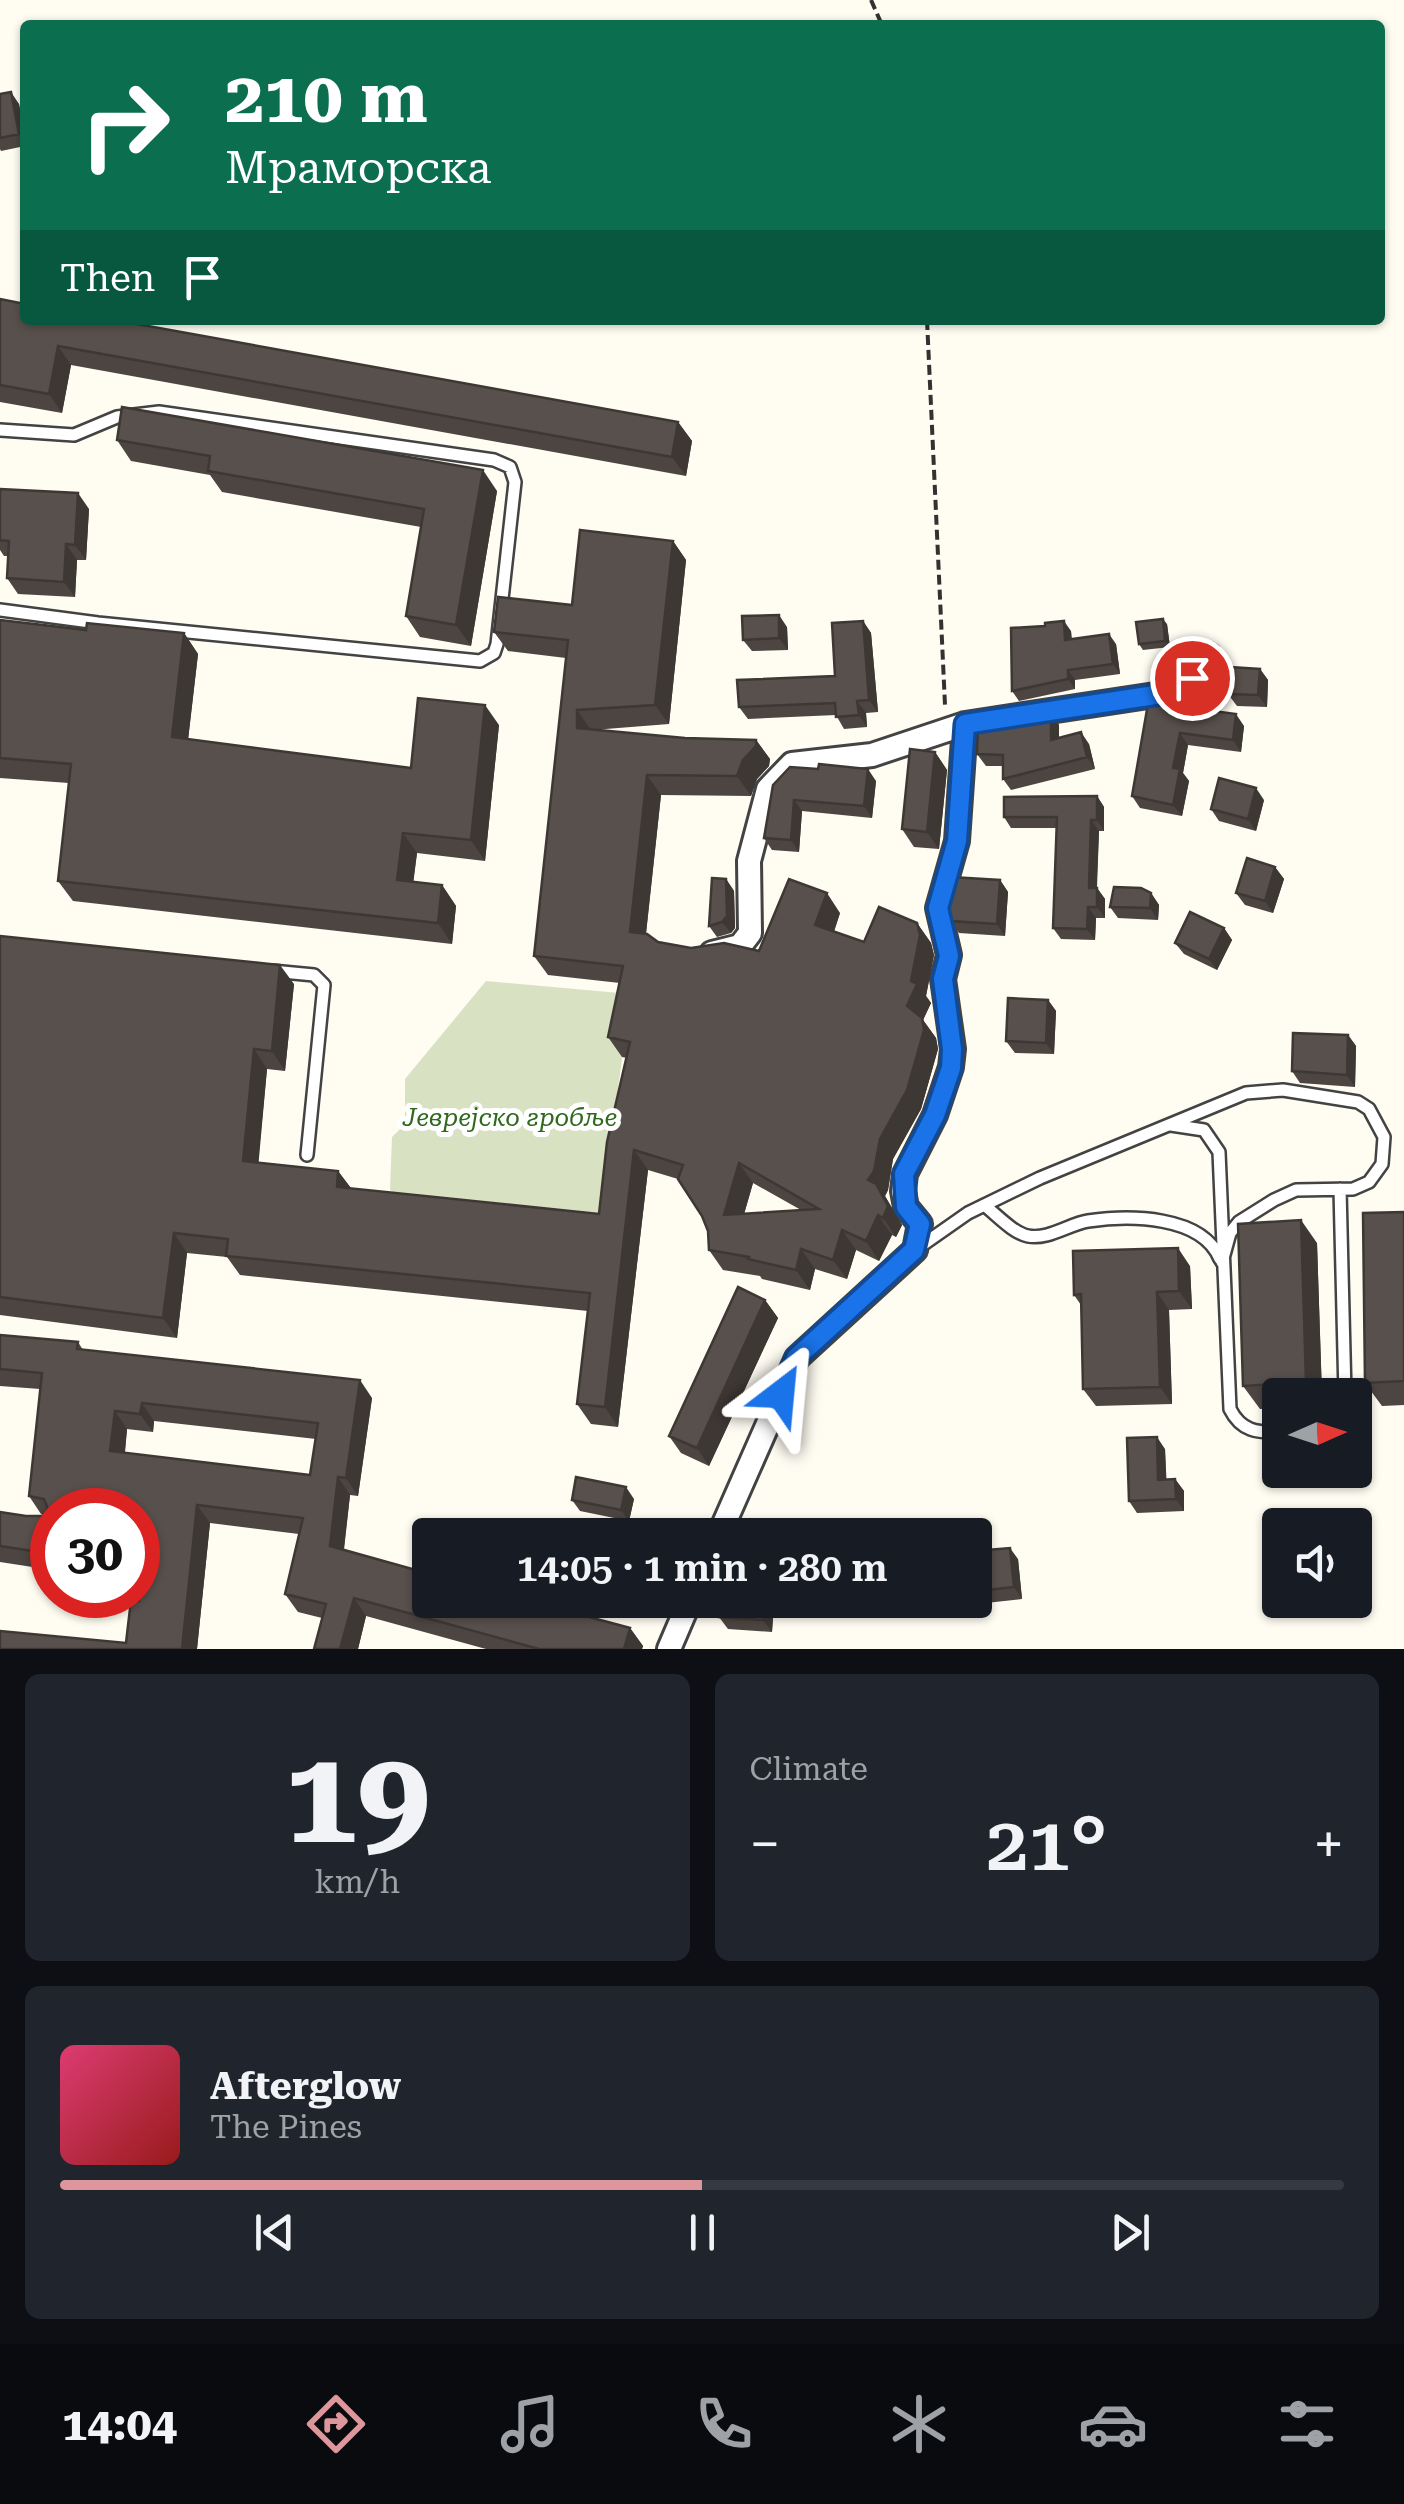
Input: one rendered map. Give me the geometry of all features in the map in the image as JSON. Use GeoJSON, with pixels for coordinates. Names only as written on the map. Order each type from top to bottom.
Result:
{"type":"FeatureCollection","features":[{"type":"Feature","properties":{"kind":"street"},"geometry":{"type":"LineString","coordinates":[[690,950],[724,952],[740,946],[750,932],[749,861],[768,789],[792,764],[872,756],[956,728],[1168,693],[1192,678],[1208,654]]}},
{"type":"Feature","properties":{"kind":"street"},"geometry":{"type":"LineString","coordinates":[[726,1518],[796,1358],[914,1250],[920,1224],[906,1207],[904,1174],[935,1115],[951,1068],[943,979],[949,956],[938,908],[957,841],[956,728]]}},
{"type":"Feature","properties":{"kind":"street"},"geometry":{"type":"LineString","coordinates":[[669,1649],[682,1618]]}},
{"type":"Feature","properties":{"kind":"lane"},"geometry":{"type":"LineString","coordinates":[[0,430],[74,435],[117,418],[159,412],[494,460],[510,467],[515,482],[497,644],[494,652],[480,661],[0,610]]}},
{"type":"Feature","properties":{"kind":"lane"},"geometry":{"type":"LineString","coordinates":[[255,969],[314,976],[324,985],[306,1156]]}},
{"type":"Feature","properties":{"kind":"lane"},"geometry":{"type":"LineString","coordinates":[[914,1250],[984,1205],[1040,1178],[1226,1100],[1261,1090],[1283,1090],[1358,1102],[1369,1109],[1382,1129],[1382,1164],[1368,1182],[1340,1189],[1296,1190],[1274,1200],[1230,1233],[1222,1262]]}},
{"type":"Feature","properties":{"kind":"lane"},"geometry":{"type":"LineString","coordinates":[[1167,1125],[1204,1130],[1220,1152],[1230,1409],[1235,1420],[1262,1433]]}},
{"type":"Feature","properties":{"kind":"lane"},"geometry":{"type":"LineString","coordinates":[[1340,1189],[1345,1378]]}},
{"type":"Feature","properties":{"kind":"lane"},"geometry":{"type":"LineString","coordinates":[[984,1205],[1019,1232],[1032,1236],[1090,1221],[1176,1224],[1201,1232],[1216,1248],[1222,1262]]}},
{"type":"Feature","properties":{"kind":"path"},"geometry":{"type":"LineString","coordinates":[[927,325],[956,728]]}},
{"type":"Feature","properties":{"kind":"green space","name":"Јеврејско гробље"},"geometry":{"type":"Polygon","coordinates":[[[486,981],[631,994],[598,1232],[406,1212],[390,1189],[392,1137],[405,1124],[405,1079],[486,981]]]}},
{"type":"Feature","properties":{"kind":"building"},"geometry":{"type":"Polygon","coordinates":[[[11,92],[19,134],[0,138],[0,94],[11,92]]]}},
{"type":"Feature","properties":{"kind":"building"},"geometry":{"type":"Polygon","coordinates":[[[0,299],[20,303],[20,325],[143,325],[678,422],[672,457],[58,346],[49,394],[0,385],[0,299]]]}},
{"type":"Feature","properties":{"kind":"building"},"geometry":{"type":"Polygon","coordinates":[[[122,407],[483,470],[456,625],[406,616],[424,509],[208,471],[210,456],[117,440],[122,407]]]}},
{"type":"Feature","properties":{"kind":"building"},"geometry":{"type":"Polygon","coordinates":[[[0,489],[78,493],[75,545],[66,544],[64,582],[7,578],[9,541],[0,540],[0,489]]]}},
{"type":"Feature","properties":{"kind":"building"},"geometry":{"type":"Polygon","coordinates":[[[580,530],[673,541],[655,705],[577,710],[577,728],[756,740],[737,776],[647,775],[630,932],[691,948],[724,943],[759,951],[789,879],[827,893],[815,925],[864,942],[879,907],[917,923],[920,935],[911,981],[917,984],[907,1006],[922,1018],[924,1030],[907,1090],[880,1139],[874,1171],[868,1180],[876,1184],[888,1206],[883,1218],[878,1215],[866,1241],[842,1230],[833,1260],[801,1249],[796,1270],[709,1250],[702,1216],[678,1179],[683,1165],[634,1150],[605,1407],[577,1404],[590,1293],[226,1256],[228,1239],[174,1233],[163,1318],[0,1297],[0,936],[280,965],[272,1051],[254,1049],[243,1161],[338,1171],[337,1187],[599,1214],[607,1142],[630,1042],[608,1037],[623,966],[534,956],[568,640],[494,632],[498,597],[572,605],[580,530]],[[739,1163],[724,1215],[819,1209],[739,1163]]]}},
{"type":"Feature","properties":{"kind":"building"},"geometry":{"type":"Polygon","coordinates":[[[779,615],[779,638],[743,640],[742,616],[779,615]]]}},
{"type":"Feature","properties":{"kind":"building"},"geometry":{"type":"Polygon","coordinates":[[[1163,619],[1165,641],[1139,644],[1136,622],[1163,619]]]}},
{"type":"Feature","properties":{"kind":"building"},"geometry":{"type":"Polygon","coordinates":[[[0,620],[86,630],[87,623],[184,633],[172,737],[411,768],[418,698],[485,705],[471,840],[403,833],[397,880],[442,885],[438,923],[58,881],[71,764],[0,758],[0,620]]]}},
{"type":"Feature","properties":{"kind":"building"},"geometry":{"type":"Polygon","coordinates":[[[863,621],[869,700],[857,701],[859,715],[836,717],[835,703],[739,707],[737,680],[835,676],[832,623],[863,621]]]}},
{"type":"Feature","properties":{"kind":"building"},"geometry":{"type":"Polygon","coordinates":[[[1064,621],[1065,640],[1109,634],[1113,664],[1068,670],[1068,679],[1012,691],[1011,628],[1064,621]]]}},
{"type":"Feature","properties":{"kind":"building"},"geometry":{"type":"Polygon","coordinates":[[[1230,667],[1260,669],[1258,695],[1228,694],[1230,667]]]}},
{"type":"Feature","properties":{"kind":"building"},"geometry":{"type":"Polygon","coordinates":[[[1149,698],[1186,698],[1184,707],[1236,714],[1233,740],[1180,733],[1173,768],[1180,769],[1173,805],[1132,796],[1149,698]]]}},
{"type":"Feature","properties":{"kind":"building"},"geometry":{"type":"Polygon","coordinates":[[[1051,713],[1051,740],[1081,732],[1087,757],[1003,779],[1003,755],[977,754],[978,724],[1051,713]]]}},
{"type":"Feature","properties":{"kind":"building"},"geometry":{"type":"Polygon","coordinates":[[[910,749],[935,752],[927,832],[902,829],[910,749]]]}},
{"type":"Feature","properties":{"kind":"building"},"geometry":{"type":"Polygon","coordinates":[[[819,764],[868,769],[864,806],[794,800],[791,840],[764,838],[773,785],[790,767],[818,769],[819,764]]]}},
{"type":"Feature","properties":{"kind":"building"},"geometry":{"type":"Polygon","coordinates":[[[1219,778],[1256,788],[1248,819],[1211,809],[1219,778]]]}},
{"type":"Feature","properties":{"kind":"building"},"geometry":{"type":"Polygon","coordinates":[[[1097,796],[1097,820],[1091,820],[1089,888],[1097,888],[1097,907],[1088,907],[1087,929],[1053,928],[1057,817],[1004,817],[1004,797],[1097,796]]]}},
{"type":"Feature","properties":{"kind":"building"},"geometry":{"type":"Polygon","coordinates":[[[1247,858],[1275,867],[1265,901],[1236,893],[1247,858]]]}},
{"type":"Feature","properties":{"kind":"building"},"geometry":{"type":"Polygon","coordinates":[[[951,877],[1000,880],[997,924],[951,921],[946,902],[951,877]]]}},
{"type":"Feature","properties":{"kind":"building"},"geometry":{"type":"Polygon","coordinates":[[[712,878],[726,879],[727,916],[709,926],[712,878]]]}},
{"type":"Feature","properties":{"kind":"building"},"geometry":{"type":"Polygon","coordinates":[[[1114,887],[1141,888],[1151,893],[1150,908],[1110,907],[1114,887]]]}},
{"type":"Feature","properties":{"kind":"building"},"geometry":{"type":"Polygon","coordinates":[[[1190,912],[1224,928],[1209,959],[1175,943],[1190,912]]]}},
{"type":"Feature","properties":{"kind":"building"},"geometry":{"type":"Polygon","coordinates":[[[1008,998],[1048,1000],[1046,1043],[1006,1041],[1008,998]]]}},
{"type":"Feature","properties":{"kind":"building"},"geometry":{"type":"Polygon","coordinates":[[[1293,1033],[1348,1035],[1347,1075],[1292,1071],[1293,1033]]]}},
{"type":"Feature","properties":{"kind":"building"},"geometry":{"type":"Polygon","coordinates":[[[1404,1212],[1404,1381],[1372,1383],[1372,1378],[1365,1378],[1363,1213],[1404,1212]]]}},
{"type":"Feature","properties":{"kind":"building"},"geometry":{"type":"Polygon","coordinates":[[[1301,1220],[1306,1378],[1262,1378],[1262,1385],[1243,1386],[1238,1224],[1301,1220]]]}},
{"type":"Feature","properties":{"kind":"building"},"geometry":{"type":"Polygon","coordinates":[[[1178,1248],[1179,1291],[1157,1292],[1160,1387],[1083,1389],[1081,1294],[1074,1295],[1073,1251],[1178,1248]]]}},
{"type":"Feature","properties":{"kind":"building"},"geometry":{"type":"Polygon","coordinates":[[[738,1287],[765,1300],[697,1448],[669,1436],[738,1287]]]}},
{"type":"Feature","properties":{"kind":"building"},"geometry":{"type":"Polygon","coordinates":[[[0,1335],[78,1342],[77,1349],[360,1380],[346,1478],[338,1477],[330,1546],[412,1569],[412,1614],[354,1598],[340,1649],[314,1649],[326,1604],[285,1594],[303,1518],[197,1505],[182,1649],[0,1649],[0,1631],[126,1643],[129,1618],[160,1618],[160,1488],[30,1488],[29,1496],[42,1373],[0,1369],[0,1335]],[[142,1403],[140,1414],[115,1411],[110,1451],[310,1475],[318,1423],[142,1403]]]}},
{"type":"Feature","properties":{"kind":"building"},"geometry":{"type":"Polygon","coordinates":[[[1157,1437],[1158,1480],[1175,1479],[1176,1499],[1129,1501],[1127,1438],[1157,1437]]]}},
{"type":"Feature","properties":{"kind":"building"},"geometry":{"type":"Polygon","coordinates":[[[576,1477],[626,1487],[621,1510],[572,1500],[576,1477]]]}},
{"type":"Feature","properties":{"kind":"building"},"geometry":{"type":"Polygon","coordinates":[[[0,1512],[30,1516],[30,1551],[0,1546],[0,1512]]]}},
{"type":"Feature","properties":{"kind":"building"},"geometry":{"type":"Polygon","coordinates":[[[1010,1548],[1014,1587],[992,1589],[992,1550],[1010,1548]]]}},
{"type":"Feature","properties":{"kind":"building"},"geometry":{"type":"Polygon","coordinates":[[[427,1618],[593,1618],[630,1628],[624,1649],[539,1649],[427,1618]]]}},
{"type":"Feature","properties":{"kind":"route"},"geometry":{"type":"LineString","coordinates":[[781,1394],[796,1358],[914,1250],[920,1224],[906,1207],[904,1174],[935,1115],[951,1068],[943,979],[949,956],[938,908],[957,841],[965,724],[1168,693],[1192,678]]}}]}
